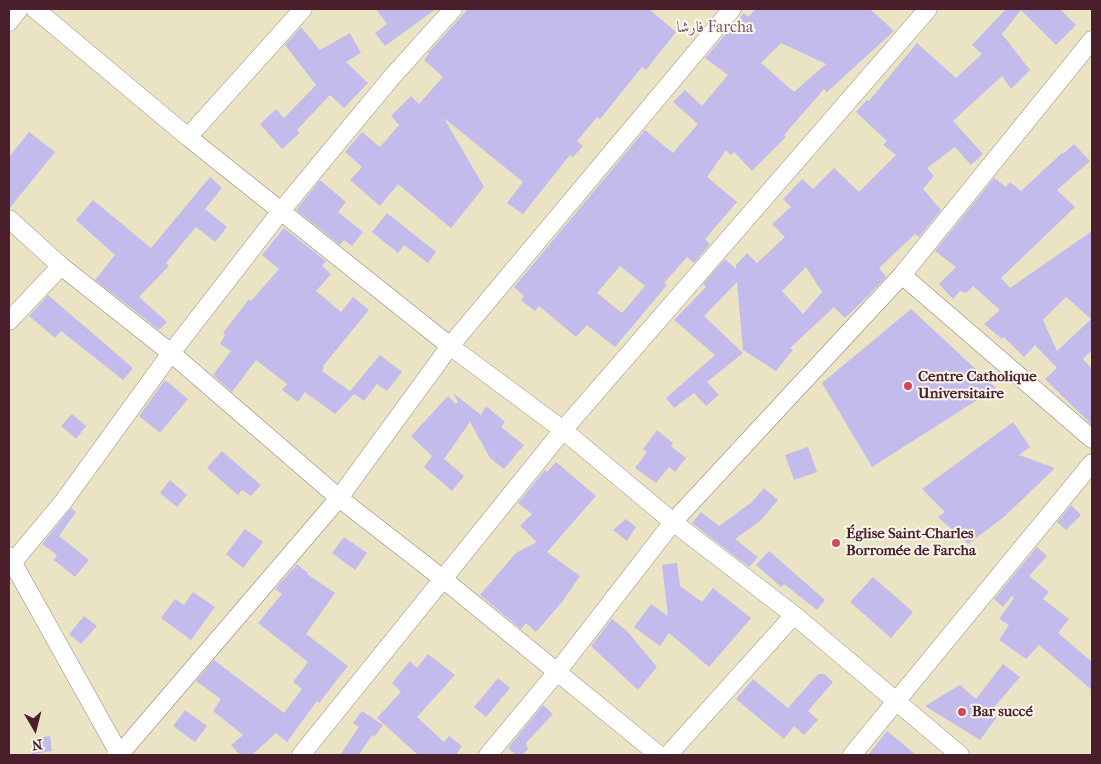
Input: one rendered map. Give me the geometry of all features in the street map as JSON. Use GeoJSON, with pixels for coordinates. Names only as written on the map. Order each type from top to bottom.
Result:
{"type":"FeatureCollection","features":[{"type":"Feature","properties":{"kind":"street"},"geometry":{"type":"LineString","coordinates":[[9,22],[19,9]]}},
{"type":"Feature","properties":{"kind":"street"},"geometry":{"type":"LineString","coordinates":[[34,9],[280,211],[450,346],[563,430],[673,522],[794,615],[960,755]]}},
{"type":"Feature","properties":{"kind":"street"},"geometry":{"type":"LineString","coordinates":[[188,137],[302,9]]}},
{"type":"Feature","properties":{"kind":"street"},"geometry":{"type":"LineString","coordinates":[[453,9],[391,78],[280,211],[171,353],[63,502],[11,559],[118,755],[339,498],[450,346],[732,9]]}},
{"type":"Feature","properties":{"kind":"street"},"geometry":{"type":"LineString","coordinates":[[300,755],[563,430],[928,9]]}},
{"type":"Feature","properties":{"kind":"street"},"geometry":{"type":"LineString","coordinates":[[488,755],[557,672],[673,522],[902,275],[1092,40]]}},
{"type":"Feature","properties":{"kind":"street"},"geometry":{"type":"LineString","coordinates":[[9,219],[62,266],[171,353],[339,498],[443,579],[659,755]]}},
{"type":"Feature","properties":{"kind":"street"},"geometry":{"type":"LineString","coordinates":[[9,321],[62,266]]}},
{"type":"Feature","properties":{"kind":"street"},"geometry":{"type":"LineString","coordinates":[[902,275],[1092,439]]}},
{"type":"Feature","properties":{"kind":"street"},"geometry":{"type":"LineString","coordinates":[[852,755],[1092,464]]}},
{"type":"Feature","properties":{"kind":"street"},"geometry":{"type":"LineString","coordinates":[[668,755],[794,615]]}},
{"type":"Feature","properties":{"kind":"building"},"geometry":{"type":"Polygon","coordinates":[[[376,9],[436,9],[385,46],[375,33],[387,24],[376,9]]]}},
{"type":"Feature","properties":{"kind":"building"},"geometry":{"type":"Polygon","coordinates":[[[468,9],[649,9],[676,32],[646,70],[642,67],[600,119],[597,117],[577,141],[583,146],[573,157],[570,155],[523,214],[507,203],[523,182],[444,118],[484,187],[451,228],[398,184],[380,206],[350,180],[362,167],[345,152],[362,132],[380,147],[399,125],[391,116],[411,96],[419,104],[443,77],[424,60],[428,53],[468,9]]]}},
{"type":"Feature","properties":{"kind":"building"},"geometry":{"type":"Polygon","coordinates":[[[756,9],[870,9],[894,31],[827,92],[824,89],[784,135],[786,137],[752,171],[734,152],[731,155],[726,150],[707,177],[737,202],[705,239],[710,244],[694,263],[687,257],[664,283],[667,285],[615,347],[587,325],[576,337],[539,306],[535,311],[521,300],[524,296],[514,287],[645,130],[673,153],[698,124],[673,102],[685,90],[702,106],[728,75],[705,58],[744,13],[748,17],[756,9]],[[781,43],[761,63],[794,92],[826,64],[781,43]],[[620,266],[597,293],[622,313],[645,286],[620,266]]]}},
{"type":"Feature","properties":{"kind":"building"},"geometry":{"type":"Polygon","coordinates":[[[1006,9],[1060,9],[1076,25],[1056,45],[1021,10],[1002,34],[1030,70],[1011,89],[1002,76],[953,121],[983,154],[971,165],[955,147],[927,168],[934,176],[923,189],[941,210],[919,237],[915,234],[879,268],[886,277],[861,303],[845,318],[834,307],[790,348],[793,350],[776,371],[743,350],[737,282],[704,316],[743,353],[707,382],[719,395],[706,406],[694,393],[674,408],[666,398],[715,355],[674,320],[706,287],[703,284],[725,259],[736,269],[736,265],[747,253],[757,263],[785,237],[772,224],[791,207],[783,199],[802,179],[813,189],[834,168],[859,192],[896,155],[883,145],[887,141],[856,112],[867,100],[869,101],[917,43],[956,78],[982,54],[972,45],[1006,9]],[[806,267],[782,291],[803,314],[822,292],[806,267]]]}},
{"type":"Feature","properties":{"kind":"building"},"geometry":{"type":"Polygon","coordinates":[[[301,27],[320,50],[350,33],[361,53],[346,62],[368,83],[344,108],[330,95],[297,130],[300,133],[282,149],[260,124],[276,109],[284,118],[316,85],[285,45],[301,27]]]}},
{"type":"Feature","properties":{"kind":"building"},"geometry":{"type":"Polygon","coordinates":[[[29,132],[55,152],[9,209],[9,157],[29,132]]]}},
{"type":"Feature","properties":{"kind":"building"},"geometry":{"type":"Polygon","coordinates":[[[1074,144],[1090,161],[1057,190],[1075,207],[1001,278],[1010,288],[1092,231],[1092,350],[1083,359],[1092,369],[1092,425],[1045,379],[1057,368],[1035,345],[1024,357],[1004,337],[1002,339],[984,324],[1000,310],[973,286],[966,293],[960,291],[953,299],[939,284],[956,267],[935,251],[994,178],[1006,187],[1010,182],[1021,191],[1074,144]],[[1066,297],[1043,320],[1057,351],[1091,319],[1066,297]]]}},
{"type":"Feature","properties":{"kind":"building"},"geometry":{"type":"Polygon","coordinates":[[[210,177],[222,188],[205,209],[227,227],[215,242],[196,227],[166,263],[169,266],[139,297],[167,322],[159,330],[95,280],[115,255],[76,220],[93,200],[151,248],[210,177]]]}},
{"type":"Feature","properties":{"kind":"building"},"geometry":{"type":"Polygon","coordinates":[[[320,180],[346,202],[338,212],[363,232],[352,246],[344,240],[340,245],[296,210],[320,180]]]}},
{"type":"Feature","properties":{"kind":"building"},"geometry":{"type":"Polygon","coordinates":[[[387,213],[436,252],[428,263],[404,245],[398,253],[372,232],[387,213]]]}},
{"type":"Feature","properties":{"kind":"building"},"geometry":{"type":"Polygon","coordinates":[[[284,228],[326,261],[322,266],[331,274],[316,291],[341,312],[353,297],[369,310],[323,366],[322,371],[354,394],[335,414],[305,392],[298,402],[282,390],[287,384],[256,360],[232,392],[213,375],[231,351],[220,344],[225,335],[223,333],[249,299],[251,301],[279,269],[262,255],[284,228]]]}},
{"type":"Feature","properties":{"kind":"building"},"geometry":{"type":"Polygon","coordinates":[[[48,295],[133,368],[123,380],[61,331],[55,338],[29,316],[48,295]]]}},
{"type":"Feature","properties":{"kind":"building","name":"Centre Catholique Universitaire"},"geometry":{"type":"Polygon","coordinates":[[[911,309],[996,388],[872,467],[822,383],[911,309]]]}},
{"type":"Feature","properties":{"kind":"building"},"geometry":{"type":"Polygon","coordinates":[[[380,355],[402,372],[387,391],[377,384],[364,401],[350,391],[380,355]]]}},
{"type":"Feature","properties":{"kind":"building"},"geometry":{"type":"Polygon","coordinates":[[[165,380],[188,399],[160,433],[139,416],[165,380]]]}},
{"type":"Feature","properties":{"kind":"building"},"geometry":{"type":"Polygon","coordinates":[[[453,393],[481,415],[486,406],[505,422],[501,427],[524,445],[504,469],[490,458],[470,422],[444,459],[464,476],[452,491],[424,467],[432,456],[411,436],[448,396],[456,404],[458,402],[453,393]]]}},
{"type":"Feature","properties":{"kind":"building"},"geometry":{"type":"Polygon","coordinates":[[[72,414],[86,426],[76,439],[61,426],[72,414]]]}},
{"type":"Feature","properties":{"kind":"building"},"geometry":{"type":"Polygon","coordinates":[[[1013,422],[1030,447],[1019,455],[1055,468],[1004,517],[968,544],[938,517],[945,512],[922,489],[1013,422]]]}},
{"type":"Feature","properties":{"kind":"building"},"geometry":{"type":"Polygon","coordinates":[[[657,430],[673,443],[671,446],[686,458],[675,472],[669,467],[656,483],[635,468],[647,452],[643,449],[657,430]]]}},
{"type":"Feature","properties":{"kind":"building"},"geometry":{"type":"Polygon","coordinates":[[[808,447],[817,472],[794,480],[785,455],[808,447]]]}},
{"type":"Feature","properties":{"kind":"building"},"geometry":{"type":"Polygon","coordinates":[[[222,451],[261,485],[251,496],[242,490],[238,495],[207,468],[222,451]]]}},
{"type":"Feature","properties":{"kind":"building"},"geometry":{"type":"Polygon","coordinates":[[[556,462],[596,496],[547,552],[580,576],[562,602],[536,632],[526,623],[521,629],[480,595],[516,553],[537,542],[520,526],[532,514],[518,503],[545,470],[547,472],[556,462]]]}},
{"type":"Feature","properties":{"kind":"building"},"geometry":{"type":"Polygon","coordinates":[[[170,480],[187,495],[177,507],[160,493],[170,480]]]}},
{"type":"Feature","properties":{"kind":"building"},"geometry":{"type":"Polygon","coordinates":[[[764,488],[778,500],[760,521],[735,539],[758,557],[749,567],[692,523],[701,512],[719,526],[752,502],[764,488]]]}},
{"type":"Feature","properties":{"kind":"building"},"geometry":{"type":"Polygon","coordinates":[[[1071,505],[1081,515],[1066,530],[1057,522],[1071,505]]]}},
{"type":"Feature","properties":{"kind":"building"},"geometry":{"type":"Polygon","coordinates":[[[71,508],[76,512],[59,536],[89,560],[75,577],[54,560],[57,555],[42,544],[71,508]]]}},
{"type":"Feature","properties":{"kind":"building"},"geometry":{"type":"Polygon","coordinates":[[[626,519],[636,527],[627,541],[613,530],[626,519]]]}},
{"type":"Feature","properties":{"kind":"building"},"geometry":{"type":"Polygon","coordinates":[[[245,529],[263,542],[243,568],[226,554],[245,529]]]}},
{"type":"Feature","properties":{"kind":"building"},"geometry":{"type":"Polygon","coordinates":[[[344,537],[367,553],[355,570],[332,553],[344,537]]]}},
{"type":"Feature","properties":{"kind":"building"},"geometry":{"type":"Polygon","coordinates":[[[1037,547],[1047,556],[1029,576],[1049,592],[1043,599],[1069,619],[1058,633],[1092,662],[1092,690],[1039,645],[1026,659],[999,640],[1009,625],[999,619],[1014,598],[1012,596],[1003,607],[994,599],[1037,547]]]}},
{"type":"Feature","properties":{"kind":"building"},"geometry":{"type":"Polygon","coordinates":[[[769,551],[825,600],[817,610],[784,584],[781,587],[756,565],[769,551]]]}},
{"type":"Feature","properties":{"kind":"building"},"geometry":{"type":"Polygon","coordinates":[[[677,563],[680,586],[702,602],[713,588],[751,618],[709,667],[669,633],[660,646],[634,627],[651,604],[668,616],[662,565],[677,563]]]}},
{"type":"Feature","properties":{"kind":"building"},"geometry":{"type":"Polygon","coordinates":[[[297,564],[307,574],[335,593],[306,634],[348,666],[319,703],[317,701],[287,742],[276,733],[252,755],[240,755],[231,745],[243,735],[213,711],[221,699],[196,681],[214,660],[284,713],[302,689],[293,682],[308,662],[258,623],[282,594],[275,589],[297,564]]]}},
{"type":"Feature","properties":{"kind":"building"},"geometry":{"type":"Polygon","coordinates":[[[873,577],[913,612],[891,638],[850,602],[873,577]]]}},
{"type":"Feature","properties":{"kind":"building"},"geometry":{"type":"Polygon","coordinates":[[[193,592],[215,607],[191,640],[161,618],[175,599],[184,605],[193,592]]]}},
{"type":"Feature","properties":{"kind":"building"},"geometry":{"type":"Polygon","coordinates":[[[84,616],[97,626],[81,644],[69,634],[84,616]]]}},
{"type":"Feature","properties":{"kind":"building"},"geometry":{"type":"Polygon","coordinates":[[[612,619],[627,631],[657,667],[638,690],[591,646],[612,619]]]}},
{"type":"Feature","properties":{"kind":"building"},"geometry":{"type":"Polygon","coordinates":[[[428,654],[455,675],[417,717],[444,742],[449,736],[462,746],[457,753],[459,755],[418,755],[377,718],[401,692],[392,683],[410,661],[417,668],[428,654]]]}},
{"type":"Feature","properties":{"kind":"building","name":"Bar succé"},"geometry":{"type":"Polygon","coordinates":[[[1003,664],[1020,677],[990,712],[997,717],[980,740],[925,706],[960,685],[976,699],[1003,664]]]}},
{"type":"Feature","properties":{"kind":"building"},"geometry":{"type":"Polygon","coordinates":[[[818,674],[824,674],[833,682],[808,711],[818,720],[804,735],[794,726],[784,739],[736,699],[753,679],[788,708],[818,674]]]}},
{"type":"Feature","properties":{"kind":"building"},"geometry":{"type":"Polygon","coordinates":[[[498,678],[510,688],[486,717],[474,707],[498,678]]]}},
{"type":"Feature","properties":{"kind":"building"},"geometry":{"type":"Polygon","coordinates":[[[543,705],[553,714],[526,743],[528,749],[522,755],[516,755],[508,748],[543,705]]]}},
{"type":"Feature","properties":{"kind":"building"},"geometry":{"type":"Polygon","coordinates":[[[185,710],[207,726],[195,742],[173,726],[185,710]]]}},
{"type":"Feature","properties":{"kind":"building"},"geometry":{"type":"Polygon","coordinates":[[[362,711],[383,725],[374,737],[372,735],[359,755],[340,755],[359,727],[353,723],[362,711]]]}},
{"type":"Feature","properties":{"kind":"building"},"geometry":{"type":"Polygon","coordinates":[[[887,731],[916,755],[868,755],[887,731]]]}},
{"type":"Feature","properties":{"kind":"building"},"geometry":{"type":"Polygon","coordinates":[[[50,736],[52,751],[32,754],[31,739],[50,736]]]}},
{"type":"Feature","properties":{"kind":"place","name":"Centre Catholique Universitaire"},"geometry":{"type":"Point","coordinates":[908,386]}},
{"type":"Feature","properties":{"kind":"place","name":"Église Saint-Charles Borromée de Farcha"},"geometry":{"type":"Point","coordinates":[836,543]}},
{"type":"Feature","properties":{"kind":"place","name":"Bar succé"},"geometry":{"type":"Point","coordinates":[962,712]}},
{"type":"Feature","properties":{"kind":"district","name":"فارشا Farcha"},"geometry":{"type":"Point","coordinates":[715,28]}}]}
